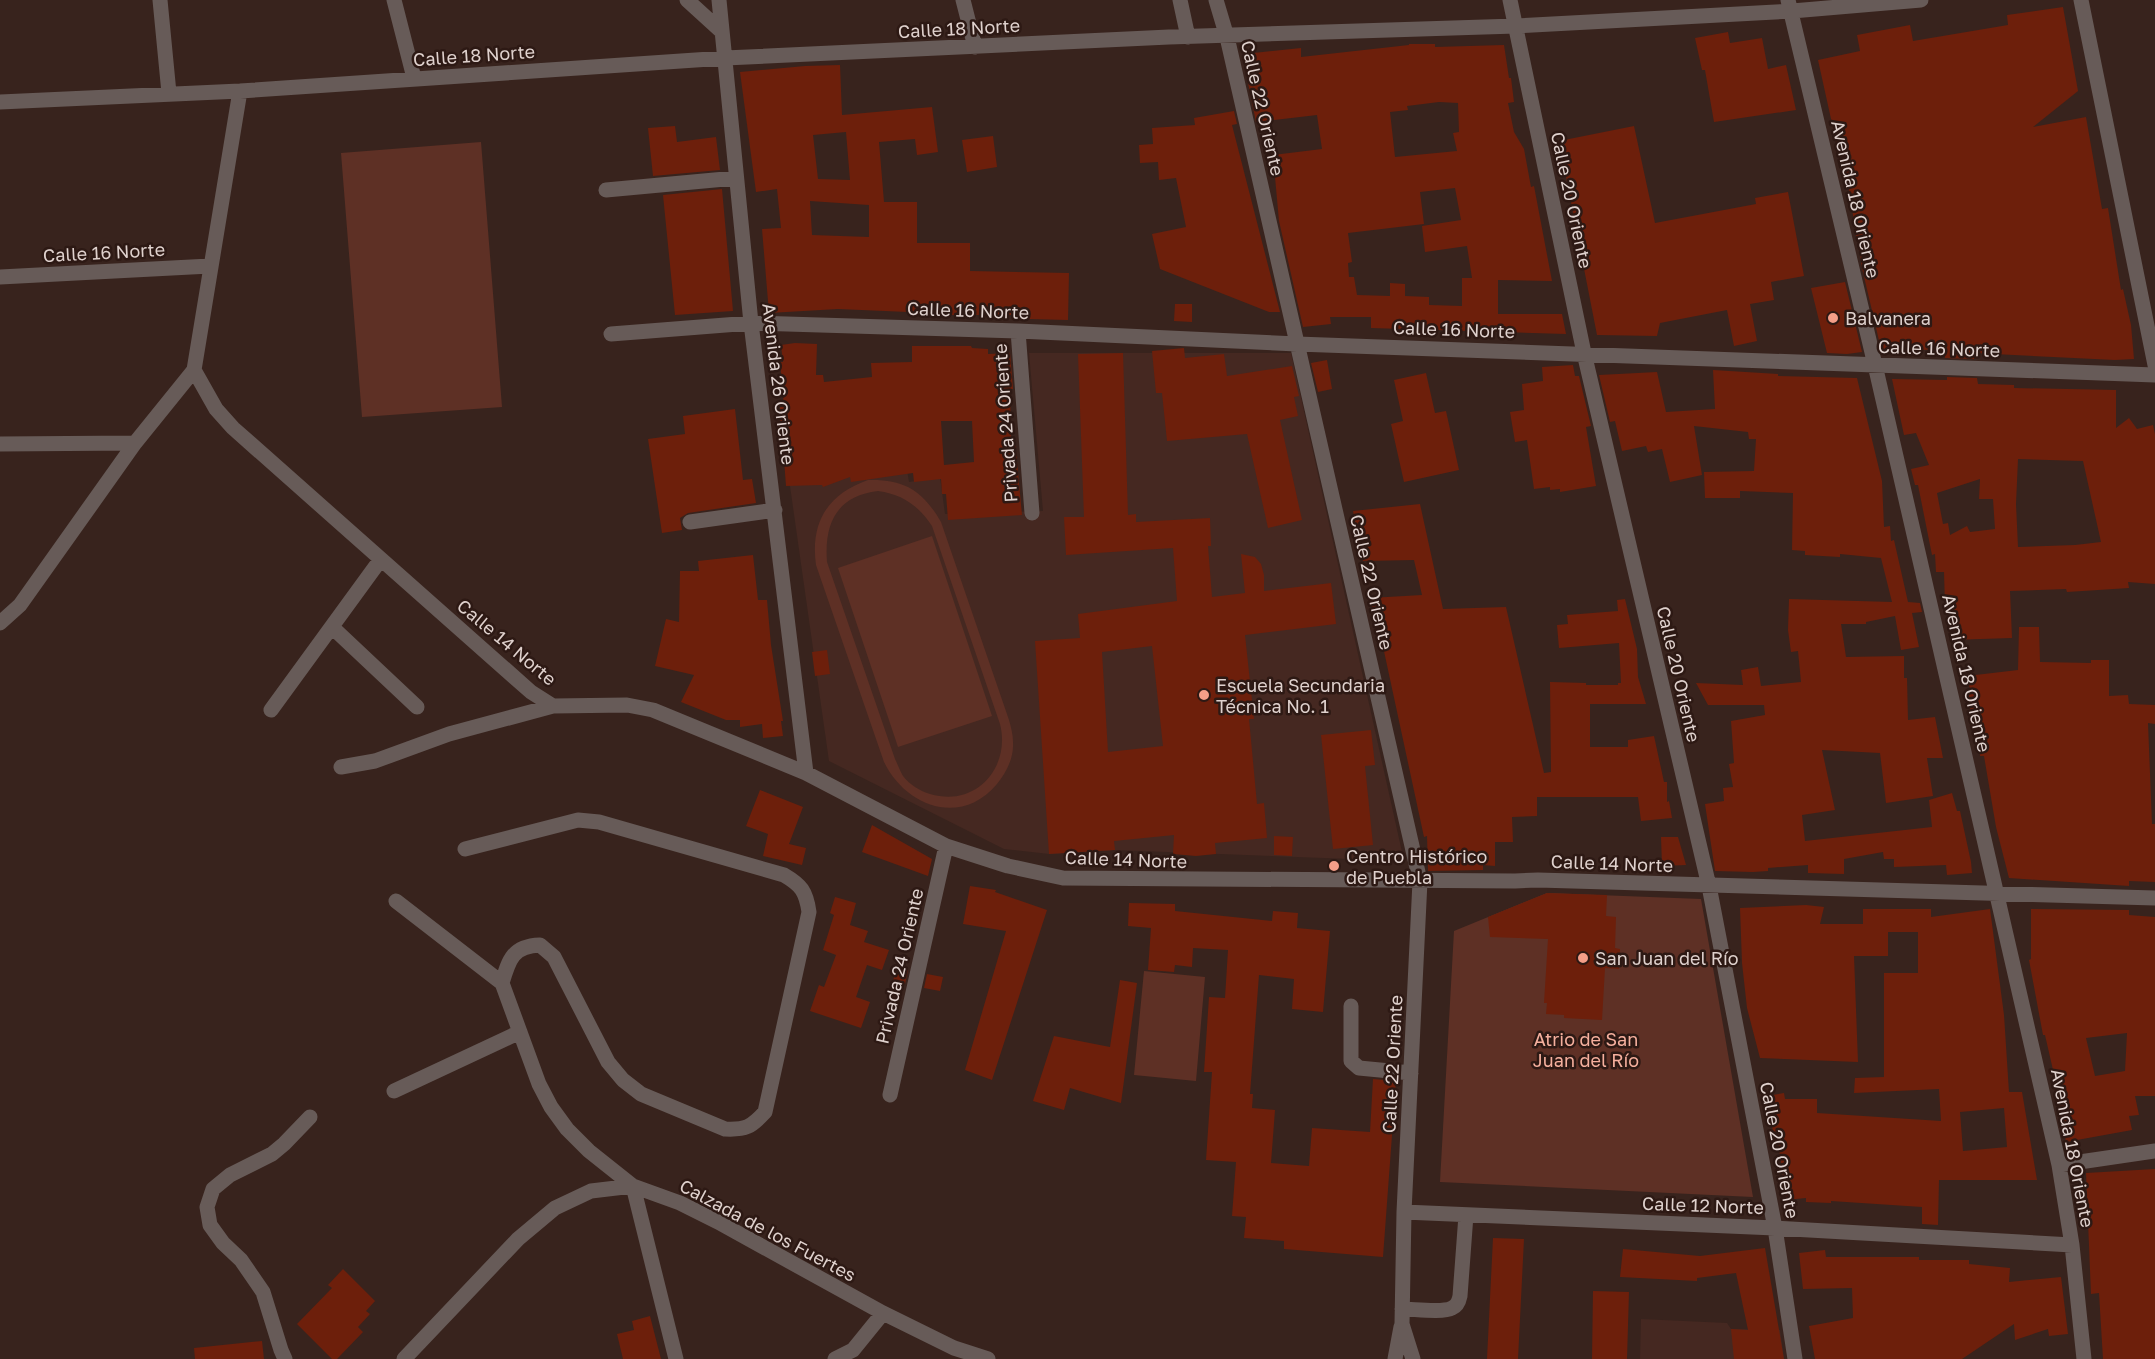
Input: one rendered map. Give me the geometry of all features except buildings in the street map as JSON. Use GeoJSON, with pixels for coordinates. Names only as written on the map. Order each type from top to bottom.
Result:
{"type":"FeatureCollection","features":[{"type":"Feature","properties":{"kind":"street"},"geometry":{"type":"LineString","coordinates":[[160,0],[169,93]]}},
{"type":"Feature","properties":{"kind":"street"},"geometry":{"type":"LineString","coordinates":[[394,0],[414,78]]}},
{"type":"Feature","properties":{"kind":"street"},"geometry":{"type":"LineString","coordinates":[[687,0],[722,31]]}},
{"type":"Feature","properties":{"kind":"street","name":"Avenida 26 Oriente"},"geometry":{"type":"LineString","coordinates":[[719,0],[751,323],[806,773]]}},
{"type":"Feature","properties":{"kind":"street"},"geometry":{"type":"LineString","coordinates":[[963,0],[975,46]]}},
{"type":"Feature","properties":{"kind":"street"},"geometry":{"type":"LineString","coordinates":[[1180,0],[1188,37]]}},
{"type":"Feature","properties":{"kind":"street","name":"Calle 22 Oriente"},"geometry":{"type":"LineString","coordinates":[[1216,0],[1227,37],[1420,881],[1404,1212],[1402,1317],[1395,1359]]}},
{"type":"Feature","properties":{"kind":"street","name":"Calle 20 Oriente"},"geometry":{"type":"LineString","coordinates":[[1510,0],[1584,353],[1709,886],[1775,1228],[1795,1359]]}},
{"type":"Feature","properties":{"kind":"street","name":"Calle 18 Norte"},"geometry":{"type":"LineString","coordinates":[[0,102],[240,91],[725,58],[1188,37],[1516,26],[1790,5],[1921,0]]}},
{"type":"Feature","properties":{"kind":"street"},"geometry":{"type":"LineString","coordinates":[[2081,0],[2155,364]]}},
{"type":"Feature","properties":{"kind":"street","name":"Avenida 18 Oriente"},"geometry":{"type":"LineString","coordinates":[[1790,5],[1998,892],[2059,1165],[2072,1245],[2084,1359]]}},
{"type":"Feature","properties":{"kind":"street"},"geometry":{"type":"LineString","coordinates":[[0,623],[20,605],[135,443],[194,370],[240,91]]}},
{"type":"Feature","properties":{"kind":"street"},"geometry":{"type":"LineString","coordinates":[[606,190],[736,178]]}},
{"type":"Feature","properties":{"kind":"street","name":"Calle 16 Norte"},"geometry":{"type":"LineString","coordinates":[[0,277],[210,266]]}},
{"type":"Feature","properties":{"kind":"street","name":"Calle 16 Norte"},"geometry":{"type":"LineString","coordinates":[[611,334],[751,323],[1018,331],[1298,344],[2155,375]]}},
{"type":"Feature","properties":{"kind":"street","name":"Privada 24 Oriente"},"geometry":{"type":"LineString","coordinates":[[1018,331],[1032,513]]}},
{"type":"Feature","properties":{"kind":"street","name":"Calle 14 Norte"},"geometry":{"type":"LineString","coordinates":[[194,370],[216,409],[232,428],[531,693],[554,705],[627,705],[653,710],[806,773],[945,846],[1008,866],[1063,878],[1538,880],[2155,898]]}},
{"type":"Feature","properties":{"kind":"street"},"geometry":{"type":"LineString","coordinates":[[0,444],[135,443]]}},
{"type":"Feature","properties":{"kind":"street"},"geometry":{"type":"LineString","coordinates":[[690,522],[775,510]]}},
{"type":"Feature","properties":{"kind":"street"},"geometry":{"type":"LineString","coordinates":[[271,710],[381,559]]}},
{"type":"Feature","properties":{"kind":"street"},"geometry":{"type":"LineString","coordinates":[[332,627],[417,707]]}},
{"type":"Feature","properties":{"kind":"street"},"geometry":{"type":"LineString","coordinates":[[340,767],[375,761],[450,734],[554,705]]}},
{"type":"Feature","properties":{"kind":"street"},"geometry":{"type":"LineString","coordinates":[[465,849],[578,820],[598,822],[784,875],[797,883],[807,897],[809,912],[765,1112],[753,1124],[740,1130],[725,1129],[641,1094],[623,1080],[608,1062],[554,957],[540,945],[526,945],[509,960],[502,982]]}},
{"type":"Feature","properties":{"kind":"street","name":"Privada 24 Oriente"},"geometry":{"type":"LineString","coordinates":[[890,1095],[945,846]]}},
{"type":"Feature","properties":{"kind":"street"},"geometry":{"type":"LineString","coordinates":[[396,901],[502,982],[539,1084],[551,1107],[567,1129],[589,1151],[633,1186],[676,1359]]}},
{"type":"Feature","properties":{"kind":"street"},"geometry":{"type":"LineString","coordinates":[[1351,1006],[1351,1061],[1359,1068],[1411,1073]]}},
{"type":"Feature","properties":{"kind":"street"},"geometry":{"type":"LineString","coordinates":[[394,1091],[520,1032]]}},
{"type":"Feature","properties":{"kind":"street"},"geometry":{"type":"LineString","coordinates":[[285,1359],[263,1292],[241,1260],[223,1243],[210,1224],[207,1207],[213,1190],[230,1175],[272,1154],[285,1144],[310,1117]]}},
{"type":"Feature","properties":{"kind":"street"},"geometry":{"type":"LineString","coordinates":[[2059,1165],[2155,1151]]}},
{"type":"Feature","properties":{"kind":"street","name":"Calzada de los Fuertes"},"geometry":{"type":"LineString","coordinates":[[404,1359],[518,1239],[555,1208],[591,1191],[633,1186],[680,1203],[883,1313],[954,1348],[988,1359]]}},
{"type":"Feature","properties":{"kind":"street","name":"Calle 12 Norte"},"geometry":{"type":"LineString","coordinates":[[1404,1212],[1775,1228],[2072,1245]]}},
{"type":"Feature","properties":{"kind":"street"},"geometry":{"type":"LineString","coordinates":[[1402,1317],[1445,1310],[1458,1303],[1466,1215]]}},
{"type":"Feature","properties":{"kind":"street"},"geometry":{"type":"LineString","coordinates":[[835,1359],[853,1350],[883,1313]]}},
{"type":"Feature","properties":{"kind":"street","name":"Calle 22 Oriente"},"geometry":{"type":"LineString","coordinates":[[1402,1317],[1413,1359]]}},
{"type":"Feature","properties":{"kind":"shaded area"},"geometry":{"type":"Polygon","coordinates":[[[1029,353],[1291,353],[1404,861],[1115,850],[1049,854],[1004,849],[829,761],[789,479],[906,464],[909,482],[940,477],[945,514],[1043,511],[1029,353]]]}},
{"type":"Feature","properties":{"kind":"shaded area"},"geometry":{"type":"Polygon","coordinates":[[[1641,1319],[1727,1323],[1731,1329],[1780,1330],[1784,1359],[1640,1359],[1641,1319]]]}},
{"type":"Feature","properties":{"kind":"green space"},"geometry":{"type":"Polygon","coordinates":[[[481,142],[502,407],[362,417],[341,153],[481,142]]]}},
{"type":"Feature","properties":{"kind":"green space"},"geometry":{"type":"Polygon","coordinates":[[[868,480],[881,480],[903,485],[920,495],[941,522],[1013,737],[1009,765],[997,784],[983,797],[967,805],[951,808],[935,806],[920,800],[894,778],[884,762],[816,565],[816,536],[819,523],[832,502],[854,486],[868,480]],[[878,491],[864,494],[843,505],[831,524],[828,535],[827,562],[895,759],[903,776],[915,787],[930,794],[947,797],[962,795],[975,789],[995,769],[1002,740],[1000,724],[932,526],[916,507],[902,498],[878,491]]]}},
{"type":"Feature","properties":{"kind":"green space"},"geometry":{"type":"Polygon","coordinates":[[[932,536],[992,716],[898,747],[838,568],[932,536]]]}},
{"type":"Feature","properties":{"kind":"green space","name":"Atrio de San Juan del Río"},"geometry":{"type":"Polygon","coordinates":[[[1547,893],[1701,899],[1753,1197],[1440,1182],[1454,931],[1547,893]]]}},
{"type":"Feature","properties":{"kind":"green space"},"geometry":{"type":"Polygon","coordinates":[[[1144,971],[1205,977],[1196,1081],[1134,1075],[1144,971]]]}},
{"type":"Feature","properties":{"kind":"place","name":"Balvanera"},"geometry":{"type":"Point","coordinates":[1833,318]}},
{"type":"Feature","properties":{"kind":"place","name":"Escuela Secundaria Técnica No. 1"},"geometry":{"type":"Point","coordinates":[1204,695]}},
{"type":"Feature","properties":{"kind":"place","name":"Centro Histórico de Puebla"},"geometry":{"type":"Point","coordinates":[1334,866]}},
{"type":"Feature","properties":{"kind":"place","name":"San Juan del Río"},"geometry":{"type":"Point","coordinates":[1583,958]}}]}
